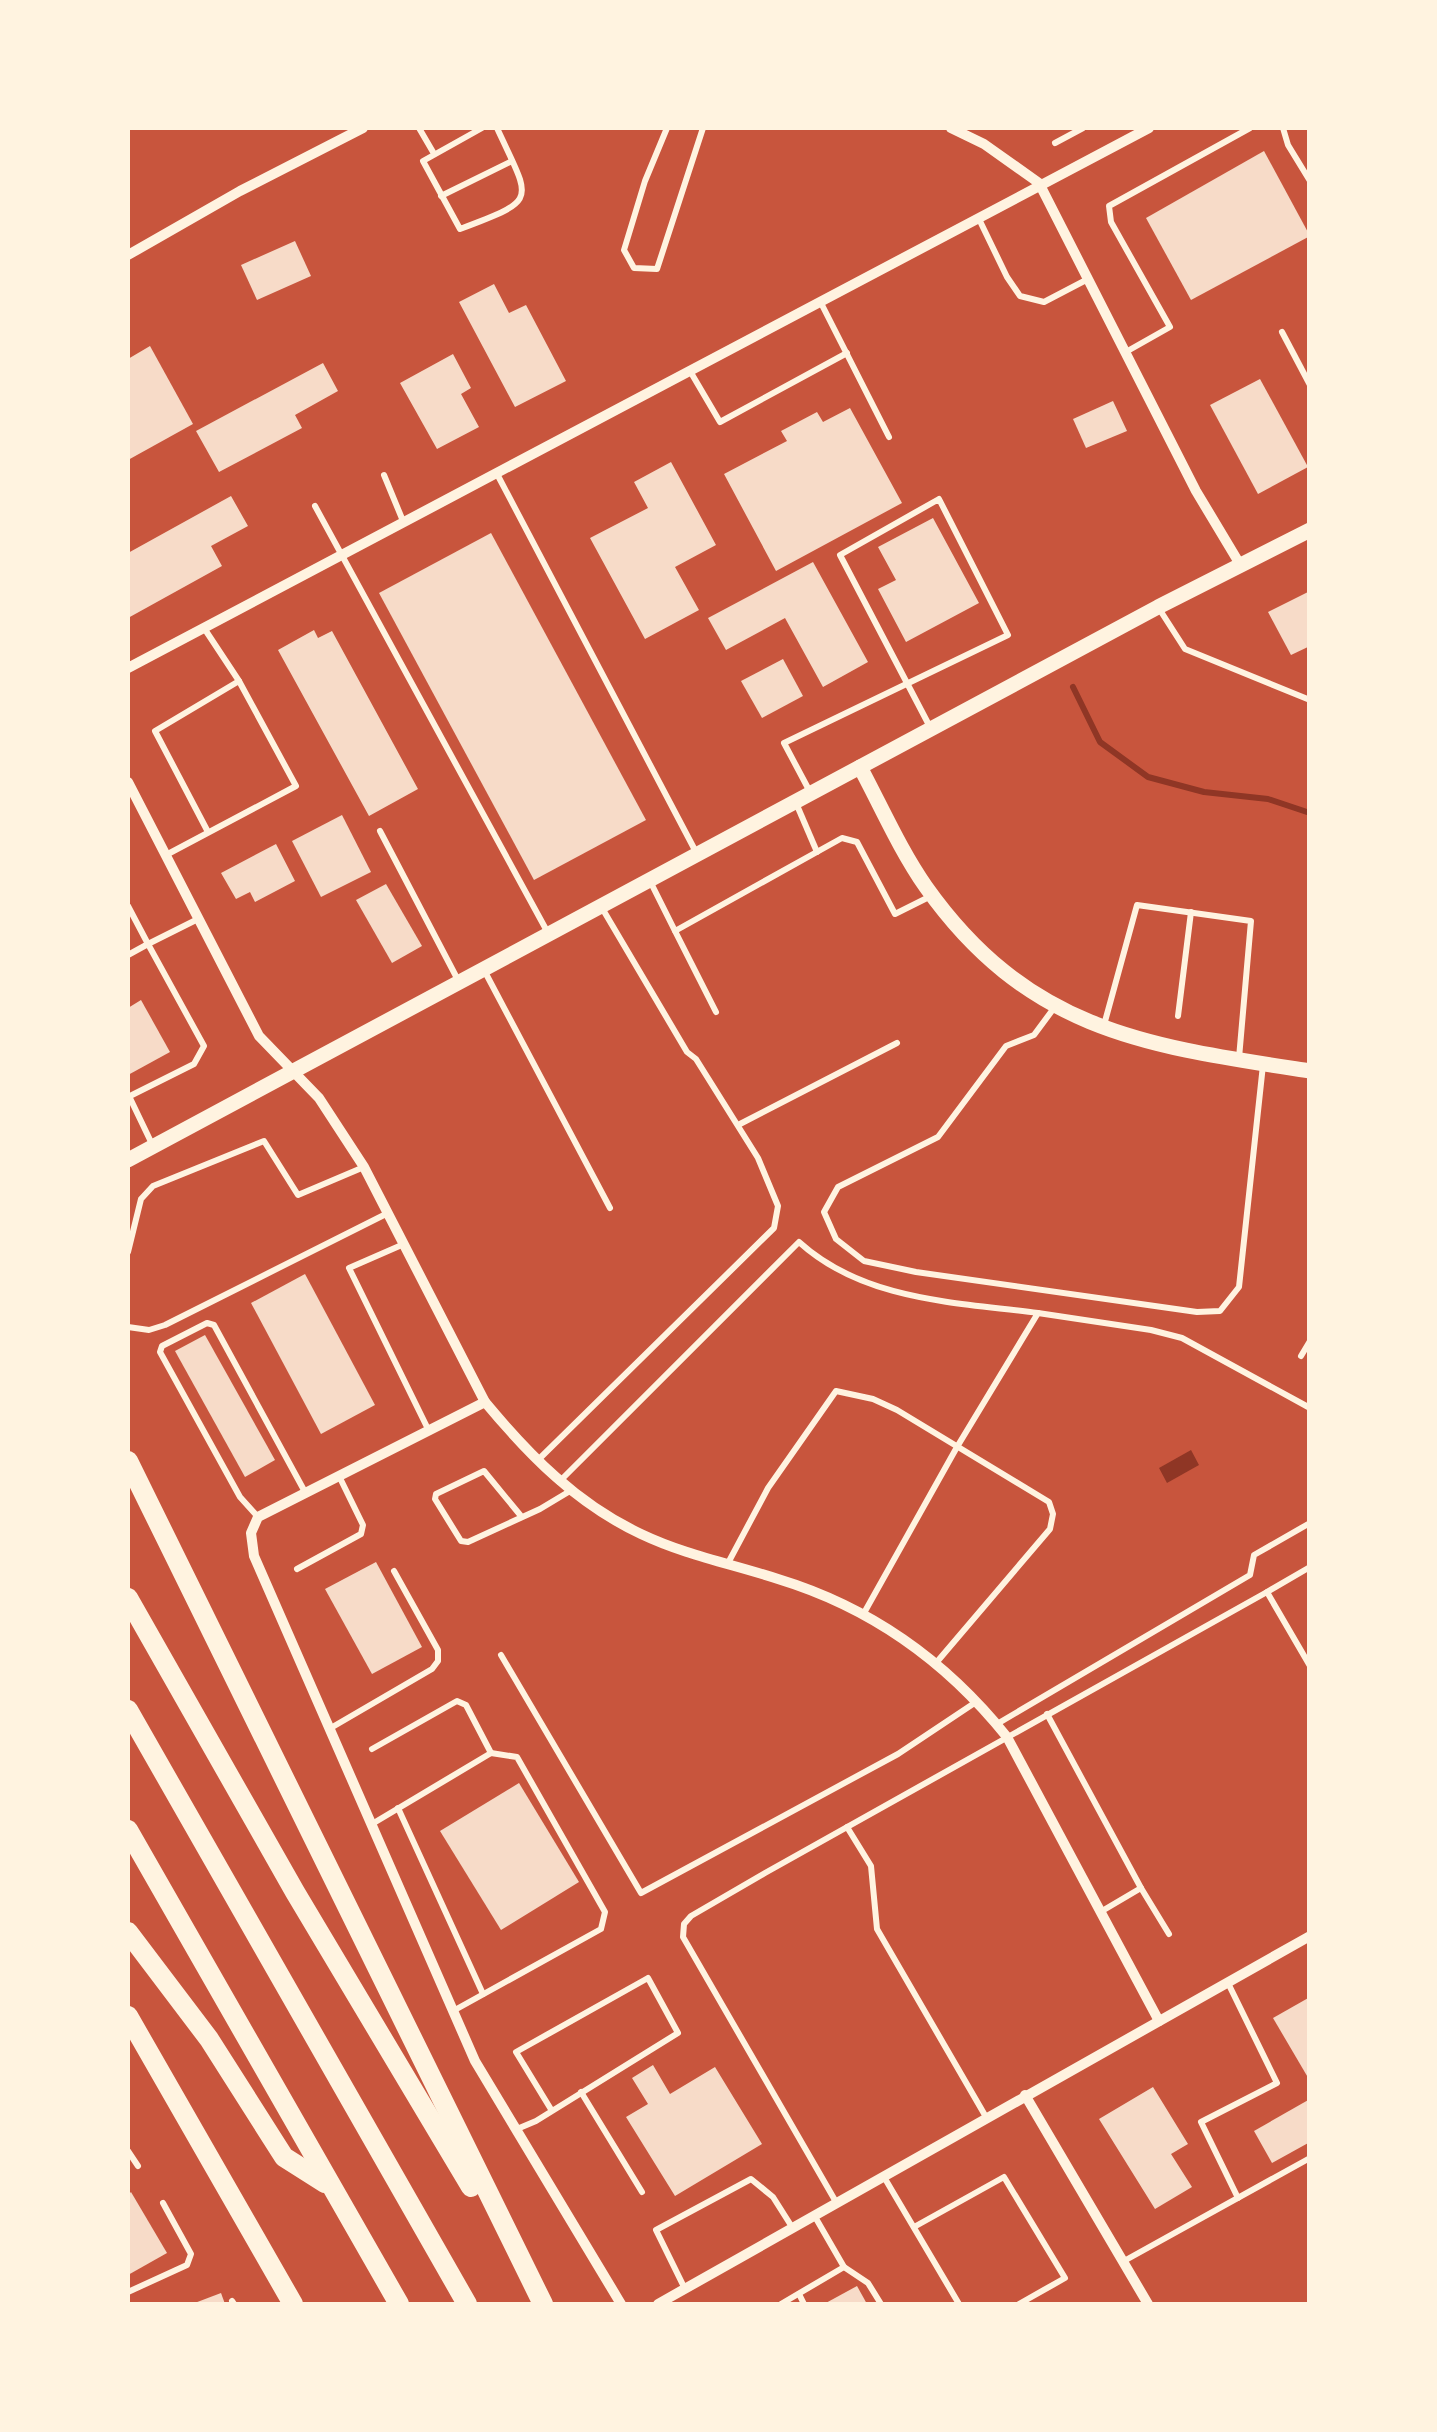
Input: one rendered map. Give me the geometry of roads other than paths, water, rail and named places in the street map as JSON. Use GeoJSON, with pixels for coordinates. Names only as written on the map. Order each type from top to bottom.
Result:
{"type":"FeatureCollection","features":[{"type":"Feature","properties":{"kind":"highway"},"geometry":{"type":"LineString","coordinates":[[128,1461],[540,2300]]}},
{"type":"Feature","properties":{"kind":"highway"},"geometry":{"type":"LineString","coordinates":[[128,1598],[345,1978],[540,2300]]}},
{"type":"Feature","properties":{"kind":"highway"},"geometry":{"type":"LineString","coordinates":[[128,1710],[467,2304]]}},
{"type":"Feature","properties":{"kind":"highway"},"geometry":{"type":"LineString","coordinates":[[128,1830],[398,2304]]}},
{"type":"Feature","properties":{"kind":"highway"},"geometry":{"type":"LineString","coordinates":[[128,1932],[209,2039],[284,2157],[330,2186]]}},
{"type":"Feature","properties":{"kind":"highway"},"geometry":{"type":"LineString","coordinates":[[128,2016],[292,2304]]}},
{"type":"Feature","properties":{"kind":"street"},"geometry":{"type":"LineString","coordinates":[[128,255],[240,191],[364,128]]}},
{"type":"Feature","properties":{"kind":"street"},"geometry":{"type":"LineString","coordinates":[[951,128],[984,144],[1039,183],[1196,491],[1240,566]]}},
{"type":"Feature","properties":{"kind":"street"},"geometry":{"type":"LineString","coordinates":[[128,668],[1149,128]]}},
{"type":"Feature","properties":{"kind":"street"},"geometry":{"type":"LineString","coordinates":[[128,1160],[930,728],[1310,530]]}},
{"type":"Feature","properties":{"kind":"street"},"geometry":{"type":"LineString","coordinates":[[860,766],[932,895],[975,945],[1006,972],[1055,1005],[1103,1028],[1150,1044],[1310,1070]]}},
{"type":"Feature","properties":{"kind":"street"},"geometry":{"type":"LineString","coordinates":[[128,782],[259,1036],[319,1098],[364,1167],[485,1402],[537,1461],[570,1491],[638,1534],[675,1550],[782,1580],[864,1613],[892,1630],[978,1701],[1007,1737],[1158,2020]]}},
{"type":"Feature","properties":{"kind":"street"},"geometry":{"type":"LineString","coordinates":[[485,1402],[258,1517],[251,1532],[254,1556],[475,2061],[621,2304]]}},
{"type":"Feature","properties":{"kind":"street"},"geometry":{"type":"LineString","coordinates":[[658,2304],[1310,1936]]}},
{"type":"Feature","properties":{"kind":"street"},"geometry":{"type":"LineString","coordinates":[[1025,2094],[1148,2304]]}},
{"type":"Feature","properties":{"kind":"lane"},"geometry":{"type":"LineString","coordinates":[[419,128],[433,153]]}},
{"type":"Feature","properties":{"kind":"lane"},"geometry":{"type":"LineString","coordinates":[[482,128],[422,161],[460,228],[512,210],[521,198],[524,185],[497,128]]}},
{"type":"Feature","properties":{"kind":"lane"},"geometry":{"type":"LineString","coordinates":[[666,128],[624,250],[634,268],[657,268],[703,128]]}},
{"type":"Feature","properties":{"kind":"lane"},"geometry":{"type":"LineString","coordinates":[[1054,143],[1083,128]]}},
{"type":"Feature","properties":{"kind":"lane"},"geometry":{"type":"LineString","coordinates":[[1124,352],[1170,327],[1111,222],[1109,206],[1250,128]]}},
{"type":"Feature","properties":{"kind":"lane"},"geometry":{"type":"LineString","coordinates":[[1283,128],[1288,145],[1310,181]]}},
{"type":"Feature","properties":{"kind":"lane"},"geometry":{"type":"LineString","coordinates":[[441,196],[512,161]]}},
{"type":"Feature","properties":{"kind":"lane"},"geometry":{"type":"LineString","coordinates":[[978,216],[1007,278],[1020,296],[1044,302],[1088,280]]}},
{"type":"Feature","properties":{"kind":"lane"},"geometry":{"type":"LineString","coordinates":[[820,300],[889,437]]}},
{"type":"Feature","properties":{"kind":"lane"},"geometry":{"type":"LineString","coordinates":[[1282,332],[1310,384]]}},
{"type":"Feature","properties":{"kind":"lane"},"geometry":{"type":"LineString","coordinates":[[689,370],[720,422],[846,353]]}},
{"type":"Feature","properties":{"kind":"lane"},"geometry":{"type":"LineString","coordinates":[[496,472],[697,855]]}},
{"type":"Feature","properties":{"kind":"lane"},"geometry":{"type":"LineString","coordinates":[[384,475],[403,522]]}},
{"type":"Feature","properties":{"kind":"lane"},"geometry":{"type":"LineString","coordinates":[[811,794],[784,743],[907,683],[1008,635],[939,499],[840,554],[907,683],[930,728]]}},
{"type":"Feature","properties":{"kind":"lane"},"geometry":{"type":"LineString","coordinates":[[315,506],[548,934]]}},
{"type":"Feature","properties":{"kind":"lane"},"geometry":{"type":"LineString","coordinates":[[1158,607],[1185,649],[1310,700]]}},
{"type":"Feature","properties":{"kind":"lane"},"geometry":{"type":"LineString","coordinates":[[166,856],[296,786],[239,681],[203,628]]}},
{"type":"Feature","properties":{"kind":"lane"},"geometry":{"type":"LineString","coordinates":[[208,832],[156,731],[239,681]]}},
{"type":"Feature","properties":{"kind":"lane"},"geometry":{"type":"LineString","coordinates":[[795,802],[817,852]]}},
{"type":"Feature","properties":{"kind":"lane"},"geometry":{"type":"LineString","coordinates":[[380,831],[460,983]]}},
{"type":"Feature","properties":{"kind":"lane"},"geometry":{"type":"LineString","coordinates":[[674,931],[842,838],[857,842],[894,914],[932,895]]}},
{"type":"Feature","properties":{"kind":"lane"},"geometry":{"type":"LineString","coordinates":[[650,881],[716,1012]]}},
{"type":"Feature","properties":{"kind":"lane"},"geometry":{"type":"LineString","coordinates":[[1103,1028],[1137,905],[1251,921],[1238,1060]]}},
{"type":"Feature","properties":{"kind":"lane"},"geometry":{"type":"LineString","coordinates":[[128,906],[204,1046],[194,1064],[128,1096],[153,1145]]}},
{"type":"Feature","properties":{"kind":"lane"},"geometry":{"type":"LineString","coordinates":[[537,1461],[774,1228],[778,1206],[740,1124],[696,1059],[687,1052],[602,906]]}},
{"type":"Feature","properties":{"kind":"lane"},"geometry":{"type":"LineString","coordinates":[[1178,1016],[1191,912]]}},
{"type":"Feature","properties":{"kind":"lane"},"geometry":{"type":"LineString","coordinates":[[128,954],[198,919]]}},
{"type":"Feature","properties":{"kind":"lane"},"geometry":{"type":"LineString","coordinates":[[484,970],[610,1208]]}},
{"type":"Feature","properties":{"kind":"lane"},"geometry":{"type":"LineString","coordinates":[[1055,1005],[1034,1035],[1006,1046],[938,1137],[838,1187],[824,1212],[836,1239],[864,1261],[916,1272],[1198,1312],[1220,1311],[1239,1287],[1264,1064]]}},
{"type":"Feature","properties":{"kind":"lane"},"geometry":{"type":"LineString","coordinates":[[740,1124],[897,1043]]}},
{"type":"Feature","properties":{"kind":"lane"},"geometry":{"type":"LineString","coordinates":[[128,1252],[141,1199],[153,1186],[264,1141],[298,1195],[364,1167]]}},
{"type":"Feature","properties":{"kind":"lane"},"geometry":{"type":"LineString","coordinates":[[128,1326],[148,1330],[175,1320],[388,1213]]}},
{"type":"Feature","properties":{"kind":"lane"},"geometry":{"type":"LineString","coordinates":[[560,1482],[799,1242],[821,1262],[874,1287],[909,1296],[1151,1330],[1182,1338],[1310,1408]]}},
{"type":"Feature","properties":{"kind":"lane"},"geometry":{"type":"LineString","coordinates":[[404,1244],[349,1268],[429,1430]]}},
{"type":"Feature","properties":{"kind":"lane"},"geometry":{"type":"LineString","coordinates":[[864,1613],[1038,1313]]}},
{"type":"Feature","properties":{"kind":"lane"},"geometry":{"type":"LineString","coordinates":[[258,1517],[240,1497],[160,1352],[162,1346],[207,1322],[214,1325],[305,1493]]}},
{"type":"Feature","properties":{"kind":"lane"},"geometry":{"type":"LineString","coordinates":[[1301,1356],[1310,1341]]}},
{"type":"Feature","properties":{"kind":"lane"},"geometry":{"type":"LineString","coordinates":[[727,1565],[768,1488],[836,1392],[874,1398],[1049,1502],[1053,1514],[1050,1529],[935,1664]]}},
{"type":"Feature","properties":{"kind":"lane"},"geometry":{"type":"LineString","coordinates":[[521,1516],[484,1472],[436,1494],[434,1499],[461,1541],[468,1542],[540,1509],[570,1491]]}},
{"type":"Feature","properties":{"kind":"lane"},"geometry":{"type":"LineString","coordinates":[[297,1569],[361,1534],[363,1524],[339,1476]]}},
{"type":"Feature","properties":{"kind":"lane"},"geometry":{"type":"LineString","coordinates":[[997,1724],[1250,1574],[1254,1556],[1310,1523]]}},
{"type":"Feature","properties":{"kind":"lane"},"geometry":{"type":"LineString","coordinates":[[836,2202],[683,1937],[684,1924],[847,1827],[1310,1568]]}},
{"type":"Feature","properties":{"kind":"lane"},"geometry":{"type":"LineString","coordinates":[[328,1730],[432,1669],[438,1660],[438,1650],[394,1571]]}},
{"type":"Feature","properties":{"kind":"lane"},"geometry":{"type":"LineString","coordinates":[[1267,1592],[1310,1666]]}},
{"type":"Feature","properties":{"kind":"lane"},"geometry":{"type":"LineString","coordinates":[[501,1655],[642,1893],[898,1754],[978,1701]]}},
{"type":"Feature","properties":{"kind":"lane"},"geometry":{"type":"LineString","coordinates":[[372,1749],[457,1700],[466,1706],[492,1753]]}},
{"type":"Feature","properties":{"kind":"lane"},"geometry":{"type":"LineString","coordinates":[[1047,1714],[1168,1934]]}},
{"type":"Feature","properties":{"kind":"lane"},"geometry":{"type":"LineString","coordinates":[[371,1824],[492,1753],[517,1757],[605,1912],[600,1929],[452,2011]]}},
{"type":"Feature","properties":{"kind":"lane"},"geometry":{"type":"LineString","coordinates":[[398,1808],[483,1994]]}},
{"type":"Feature","properties":{"kind":"lane"},"geometry":{"type":"LineString","coordinates":[[847,1827],[871,1866],[877,1929],[986,2117]]}},
{"type":"Feature","properties":{"kind":"lane"},"geometry":{"type":"LineString","coordinates":[[1102,1912],[1141,1888]]}},
{"type":"Feature","properties":{"kind":"lane"},"geometry":{"type":"LineString","coordinates":[[517,2129],[552,2111],[678,2033],[648,1978],[516,2052],[552,2111]]}},
{"type":"Feature","properties":{"kind":"lane"},"geometry":{"type":"LineString","coordinates":[[1227,1982],[1277,2084],[1201,2122],[1238,2198]]}},
{"type":"Feature","properties":{"kind":"lane"},"geometry":{"type":"LineString","coordinates":[[581,2092],[642,2192]]}},
{"type":"Feature","properties":{"kind":"lane"},"geometry":{"type":"LineString","coordinates":[[128,2150],[138,2166]]}},
{"type":"Feature","properties":{"kind":"lane"},"geometry":{"type":"LineString","coordinates":[[1122,2262],[1310,2158]]}},
{"type":"Feature","properties":{"kind":"lane"},"geometry":{"type":"LineString","coordinates":[[883,2176],[959,2304]]}},
{"type":"Feature","properties":{"kind":"lane"},"geometry":{"type":"LineString","coordinates":[[914,2227],[1004,2177],[1065,2278],[1019,2304]]}},
{"type":"Feature","properties":{"kind":"lane"},"geometry":{"type":"LineString","coordinates":[[685,2289],[656,2230],[752,2179],[773,2197],[792,2228]]}},
{"type":"Feature","properties":{"kind":"lane"},"geometry":{"type":"LineString","coordinates":[[128,2292],[187,2265],[191,2254],[163,2203]]}},
{"type":"Feature","properties":{"kind":"lane"},"geometry":{"type":"LineString","coordinates":[[814,2214],[844,2267],[868,2283],[881,2304]]}},
{"type":"Feature","properties":{"kind":"lane"},"geometry":{"type":"LineString","coordinates":[[782,2304],[844,2267]]}},
{"type":"Feature","properties":{"kind":"lane"},"geometry":{"type":"LineString","coordinates":[[798,2294],[804,2304]]}},
{"type":"Feature","properties":{"kind":"waterway"},"geometry":{"type":"LineString","coordinates":[[1073,687],[1100,742],[1148,777],[1204,792],[1268,799],[1310,813]]}}]}
